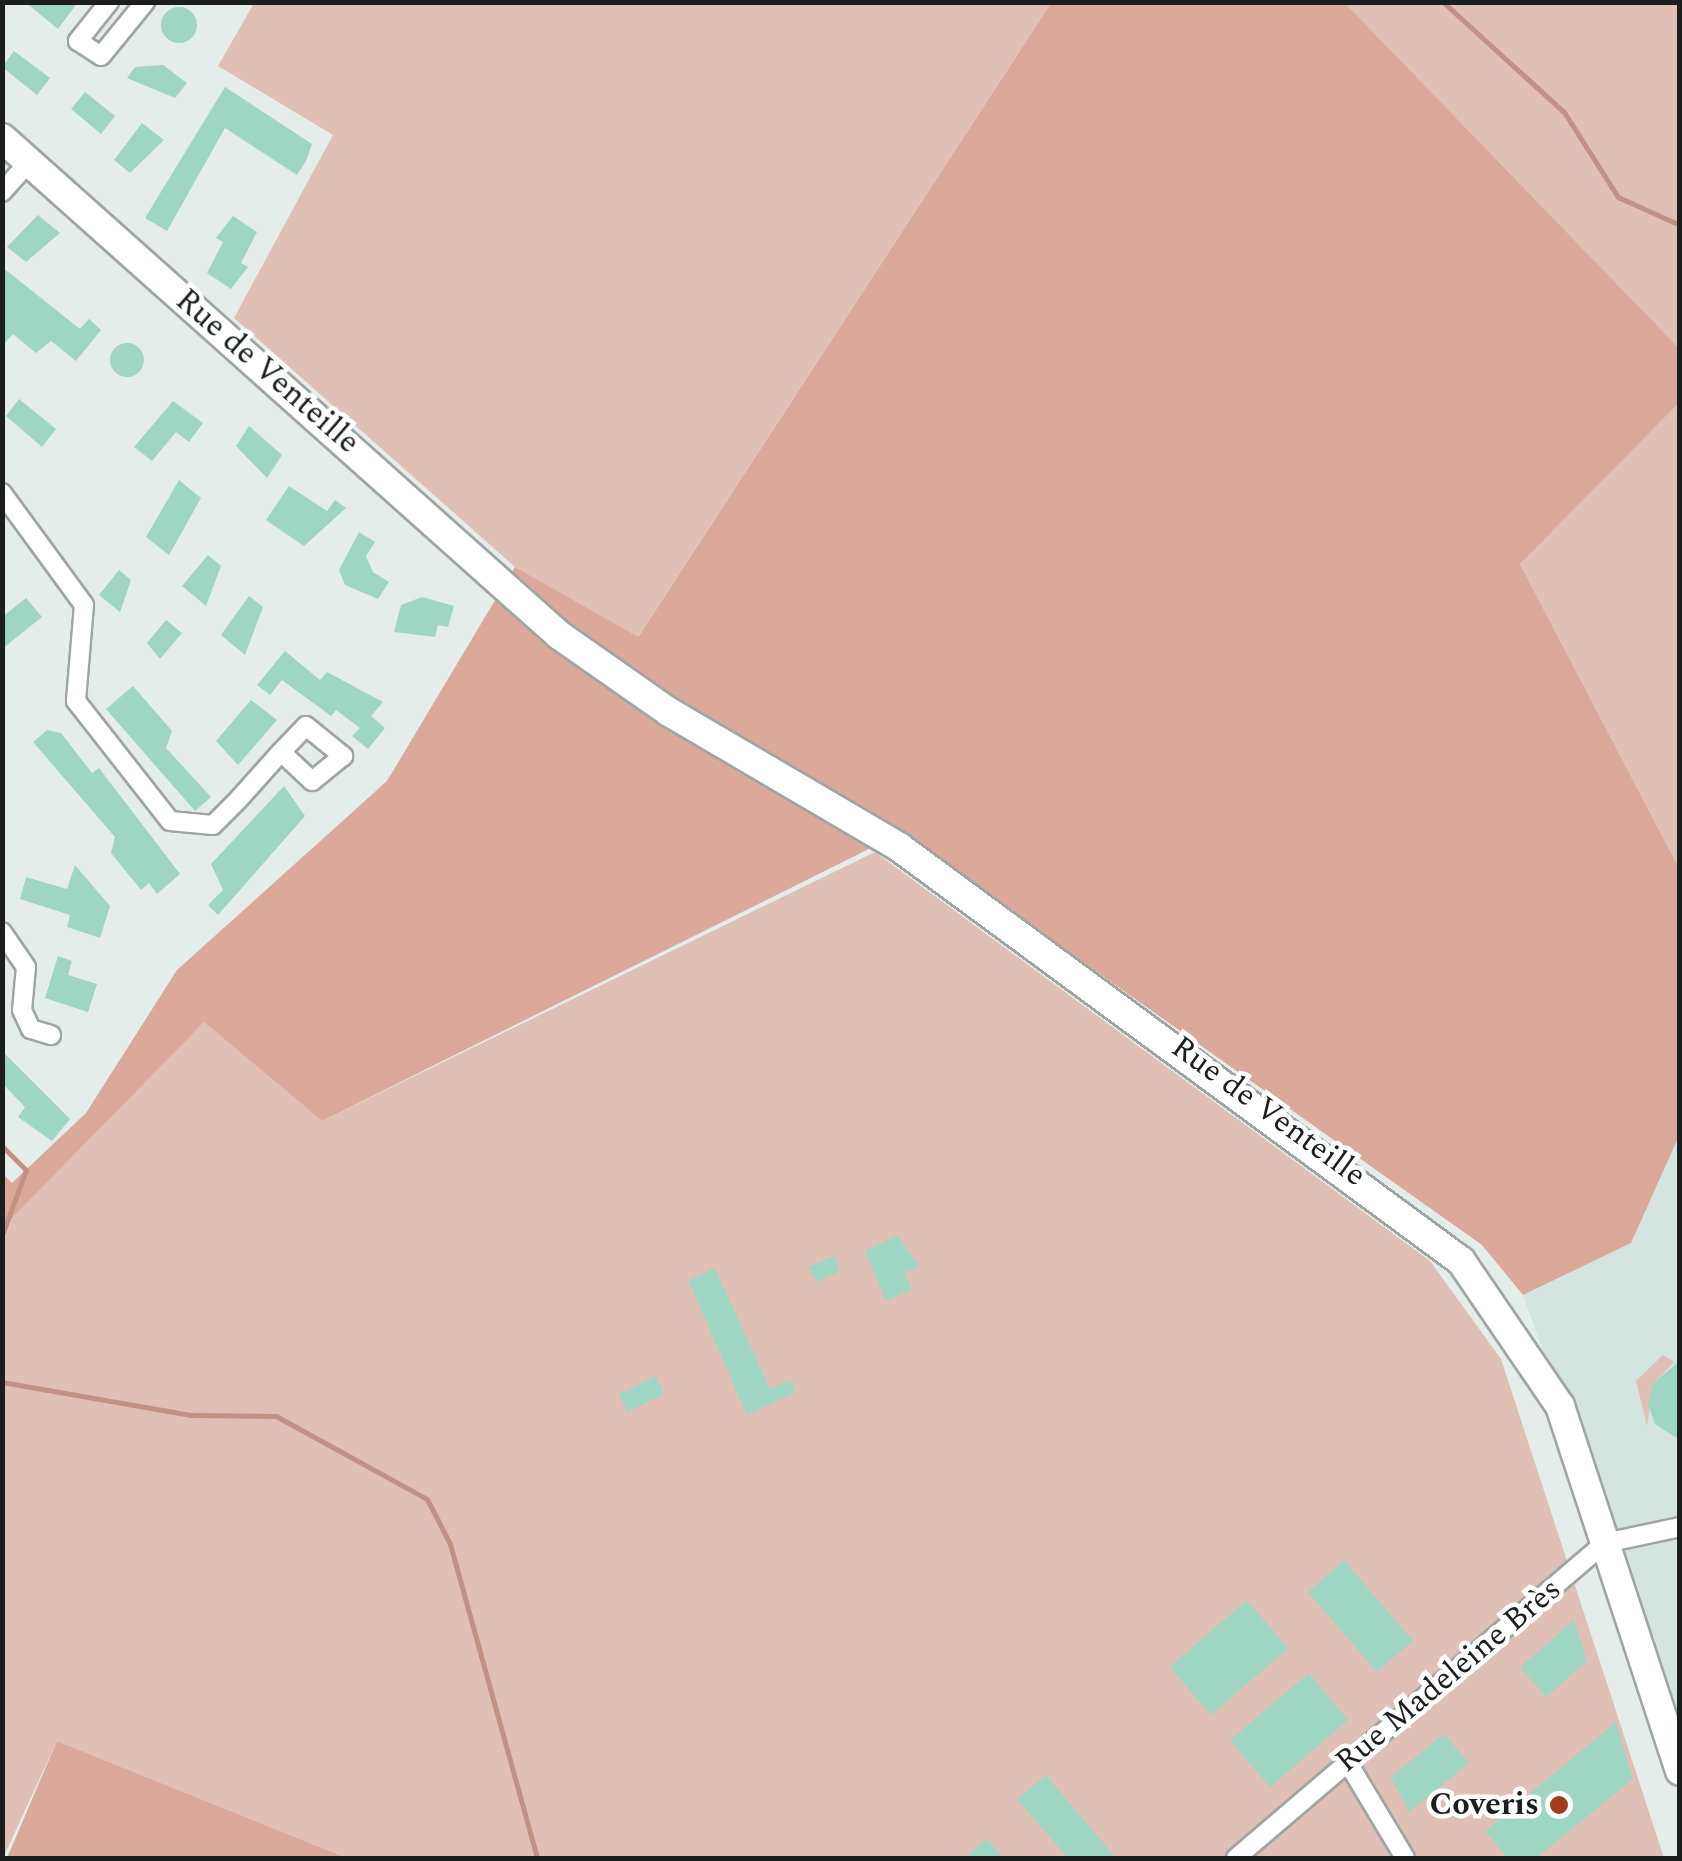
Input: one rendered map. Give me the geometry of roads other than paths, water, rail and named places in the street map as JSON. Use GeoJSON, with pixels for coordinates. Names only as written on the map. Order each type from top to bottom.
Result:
{"type":"FeatureCollection","features":[{"type":"Feature","properties":{"kind":"street"},"geometry":{"type":"LineString","coordinates":[[109,2],[78,41],[102,56],[145,2]]}},
{"type":"Feature","properties":{"kind":"street","name":"Rue de Venteille"},"geometry":{"type":"LineString","coordinates":[[2,138],[533,602],[576,630],[604,662],[669,712],[899,847],[1436,1236],[1538,1366],[1605,1543],[1680,1771]]}},
{"type":"Feature","properties":{"kind":"street"},"geometry":{"type":"LineString","coordinates":[[2,192],[29,162]]}},
{"type":"Feature","properties":{"kind":"street"},"geometry":{"type":"LineString","coordinates":[[2,494],[84,604],[76,701],[170,821],[214,825],[281,752]]}},
{"type":"Feature","properties":{"kind":"street"},"geometry":{"type":"LineString","coordinates":[[2,932],[26,967],[22,1010],[31,1029],[51,1035]]}},
{"type":"Feature","properties":{"kind":"street","name":"Rue Madeleine Brès"},"geometry":{"type":"LineString","coordinates":[[1236,1858],[1605,1543],[1680,1527]]}},
{"type":"Feature","properties":{"kind":"street"},"geometry":{"type":"LineString","coordinates":[[1348,1763],[1405,1858]]}},
{"type":"Feature","properties":{"kind":"waterway"},"geometry":{"type":"LineString","coordinates":[[1443,2],[1564,112],[1618,197],[1680,225]]}},
{"type":"Feature","properties":{"kind":"waterway"},"geometry":{"type":"LineString","coordinates":[[2,1146],[26,1170],[2,1235]]}},
{"type":"Feature","properties":{"kind":"waterway"},"geometry":{"type":"LineString","coordinates":[[2,1382],[192,1415],[276,1416],[427,1499],[450,1544],[537,1858]]}},
{"type":"Feature","properties":{"kind":"place","name":"Coveris"},"geometry":{"type":"Point","coordinates":[1559,1805]}}]}
